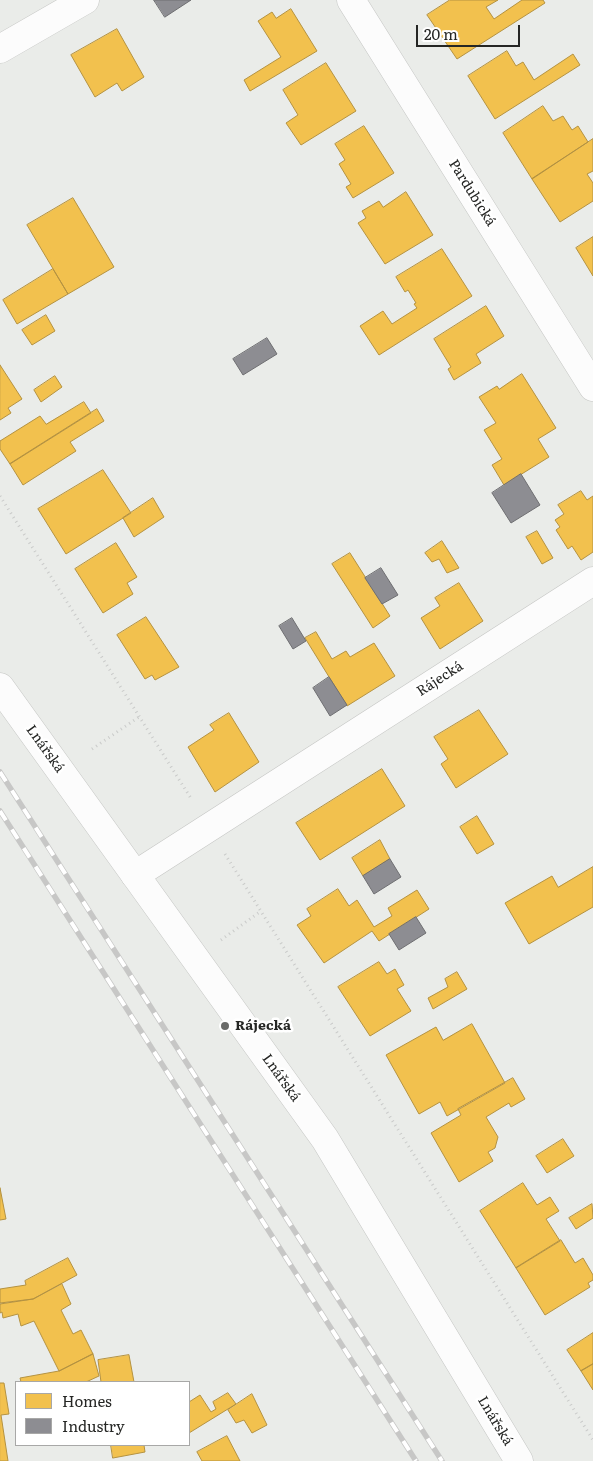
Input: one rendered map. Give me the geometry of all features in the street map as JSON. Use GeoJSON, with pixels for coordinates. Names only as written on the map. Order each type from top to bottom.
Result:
{"type":"FeatureCollection","features":[{"type":"Feature","properties":{"kind":"street"},"geometry":{"type":"LineString","coordinates":[[0,49],[85,0]]}},
{"type":"Feature","properties":{"kind":"street","name":"Pardubická"},"geometry":{"type":"LineString","coordinates":[[351,0],[593,386]]}},
{"type":"Feature","properties":{"kind":"street","name":"Rájecká"},"geometry":{"type":"LineString","coordinates":[[135,875],[593,581]]}},
{"type":"Feature","properties":{"kind":"street","name":"Lnářská"},"geometry":{"type":"LineString","coordinates":[[0,687],[325,1139],[519,1461]]}},
{"type":"Feature","properties":{"kind":"path"},"geometry":{"type":"LineString","coordinates":[[0,496],[593,1440]]}},
{"type":"Feature","properties":{"kind":"path"},"geometry":{"type":"LineString","coordinates":[[92,749],[139,717]]}},
{"type":"Feature","properties":{"kind":"path"},"geometry":{"type":"LineString","coordinates":[[194,959],[261,911]]}},
{"type":"Feature","properties":{"kind":"building: Homes"},"geometry":{"type":"Polygon","coordinates":[[[450,0],[498,0],[486,7],[494,19],[522,0],[543,0],[545,3],[457,59],[427,15],[450,0]]]}},
{"type":"Feature","properties":{"kind":"building: Homes"},"geometry":{"type":"Polygon","coordinates":[[[291,9],[317,51],[250,91],[244,80],[281,57],[258,21],[272,12],[276,18],[291,9]]]}},
{"type":"Feature","properties":{"kind":"building: Homes"},"geometry":{"type":"Polygon","coordinates":[[[117,29],[144,77],[122,91],[117,83],[95,97],[71,55],[117,29]]]}},
{"type":"Feature","properties":{"kind":"building: Homes"},"geometry":{"type":"Polygon","coordinates":[[[507,51],[516,66],[523,62],[534,80],[573,54],[580,65],[495,119],[468,76],[507,51]]]}},
{"type":"Feature","properties":{"kind":"building: Homes"},"geometry":{"type":"Polygon","coordinates":[[[326,63],[356,111],[301,145],[286,123],[298,115],[283,90],[326,63]]]}},
{"type":"Feature","properties":{"kind":"building: Homes"},"geometry":{"type":"Polygon","coordinates":[[[543,106],[553,121],[563,116],[572,130],[578,126],[588,142],[532,179],[503,133],[543,106]]]}},
{"type":"Feature","properties":{"kind":"building: Homes"},"geometry":{"type":"Polygon","coordinates":[[[364,126],[394,173],[353,198],[346,187],[351,184],[339,164],[345,160],[335,144],[364,126]]]}},
{"type":"Feature","properties":{"kind":"building: Homes"},"geometry":{"type":"Polygon","coordinates":[[[593,139],[593,171],[587,174],[593,183],[593,201],[560,222],[532,179],[593,139]]]}},
{"type":"Feature","properties":{"kind":"building: Homes"},"geometry":{"type":"Polygon","coordinates":[[[406,192],[433,235],[385,264],[358,223],[366,218],[362,211],[379,201],[383,207],[406,192]]]}},
{"type":"Feature","properties":{"kind":"building: Homes"},"geometry":{"type":"Polygon","coordinates":[[[73,198],[114,267],[68,294],[27,225],[73,198]]]}},
{"type":"Feature","properties":{"kind":"building: Homes"},"geometry":{"type":"Polygon","coordinates":[[[593,237],[593,276],[576,248],[593,237]]]}},
{"type":"Feature","properties":{"kind":"building: Homes"},"geometry":{"type":"Polygon","coordinates":[[[442,249],[472,296],[379,355],[360,326],[383,311],[392,324],[417,308],[408,290],[405,292],[396,277],[442,249]]]}},
{"type":"Feature","properties":{"kind":"building: Homes"},"geometry":{"type":"Polygon","coordinates":[[[53,269],[68,294],[17,324],[3,300],[53,269]]]}},
{"type":"Feature","properties":{"kind":"building: Homes"},"geometry":{"type":"Polygon","coordinates":[[[486,306],[504,336],[476,354],[481,363],[454,380],[448,369],[451,367],[434,339],[486,306]]]}},
{"type":"Feature","properties":{"kind":"building: Homes"},"geometry":{"type":"Polygon","coordinates":[[[46,315],[55,331],[32,345],[22,330],[46,315]]]}},
{"type":"Feature","properties":{"kind":"building: Homes"},"geometry":{"type":"Polygon","coordinates":[[[0,365],[22,399],[8,408],[11,413],[0,420],[0,365]]]}},
{"type":"Feature","properties":{"kind":"building: Homes"},"geometry":{"type":"Polygon","coordinates":[[[522,374],[556,428],[538,439],[549,457],[504,485],[492,465],[502,459],[484,430],[496,423],[479,397],[497,386],[499,389],[522,374]]]}},
{"type":"Feature","properties":{"kind":"building: Homes"},"geometry":{"type":"Polygon","coordinates":[[[55,376],[62,387],[41,402],[34,390],[55,376]]]}},
{"type":"Feature","properties":{"kind":"building: Homes"},"geometry":{"type":"Polygon","coordinates":[[[84,402],[91,413],[10,464],[0,449],[0,441],[40,416],[46,424],[84,402]]]}},
{"type":"Feature","properties":{"kind":"building: Homes"},"geometry":{"type":"Polygon","coordinates":[[[97,409],[104,421],[70,442],[76,451],[23,485],[10,464],[97,409]]]}},
{"type":"Feature","properties":{"kind":"building: Homes"},"geometry":{"type":"Polygon","coordinates":[[[103,470],[131,513],[66,554],[38,509],[103,470]]]}},
{"type":"Feature","properties":{"kind":"building: Homes"},"geometry":{"type":"Polygon","coordinates":[[[581,491],[587,500],[593,496],[593,552],[581,560],[572,546],[568,549],[556,530],[560,527],[555,520],[564,514],[558,505],[581,491]]]}},
{"type":"Feature","properties":{"kind":"building: Homes"},"geometry":{"type":"Polygon","coordinates":[[[153,498],[164,517],[134,537],[123,518],[153,498]]]}},
{"type":"Feature","properties":{"kind":"building: Homes"},"geometry":{"type":"Polygon","coordinates":[[[537,531],[553,558],[542,564],[526,537],[537,531]]]}},
{"type":"Feature","properties":{"kind":"building: Homes"},"geometry":{"type":"Polygon","coordinates":[[[442,541],[459,568],[447,573],[439,559],[432,562],[425,553],[442,541]]]}},
{"type":"Feature","properties":{"kind":"building: Homes"},"geometry":{"type":"Polygon","coordinates":[[[116,543],[137,577],[127,583],[133,594],[103,613],[75,569],[116,543]]]}},
{"type":"Feature","properties":{"kind":"building: Homes"},"geometry":{"type":"Polygon","coordinates":[[[350,553],[390,616],[373,628],[332,564],[350,553]]]}},
{"type":"Feature","properties":{"kind":"building: Homes"},"geometry":{"type":"Polygon","coordinates":[[[459,583],[483,621],[440,649],[421,618],[440,606],[435,598],[459,583]]]}},
{"type":"Feature","properties":{"kind":"building: Homes"},"geometry":{"type":"Polygon","coordinates":[[[146,617],[179,667],[155,680],[152,675],[145,679],[117,635],[146,617]]]}},
{"type":"Feature","properties":{"kind":"building: Homes"},"geometry":{"type":"Polygon","coordinates":[[[316,632],[332,659],[346,651],[350,657],[374,643],[395,676],[347,706],[305,638],[316,632]]]}},
{"type":"Feature","properties":{"kind":"building: Homes"},"geometry":{"type":"Polygon","coordinates":[[[479,710],[508,754],[456,788],[441,764],[448,759],[434,737],[479,710]]]}},
{"type":"Feature","properties":{"kind":"building: Homes"},"geometry":{"type":"Polygon","coordinates":[[[229,713],[259,762],[215,792],[188,747],[214,730],[210,725],[229,713]]]}},
{"type":"Feature","properties":{"kind":"building: Homes"},"geometry":{"type":"Polygon","coordinates":[[[382,769],[405,806],[320,860],[296,823],[382,769]]]}},
{"type":"Feature","properties":{"kind":"building: Homes"},"geometry":{"type":"Polygon","coordinates":[[[477,816],[494,844],[477,854],[460,827],[477,816]]]}},
{"type":"Feature","properties":{"kind":"building: Homes"},"geometry":{"type":"Polygon","coordinates":[[[380,840],[390,859],[363,876],[352,858],[380,840]]]}},
{"type":"Feature","properties":{"kind":"building: Homes"},"geometry":{"type":"Polygon","coordinates":[[[593,867],[593,907],[529,944],[505,903],[552,876],[558,887],[593,867]]]}},
{"type":"Feature","properties":{"kind":"building: Homes"},"geometry":{"type":"Polygon","coordinates":[[[338,889],[349,906],[357,900],[374,927],[392,916],[388,908],[417,890],[429,909],[379,941],[372,931],[324,963],[297,925],[311,916],[307,909],[338,889]]]}},
{"type":"Feature","properties":{"kind":"building: Homes"},"geometry":{"type":"Polygon","coordinates":[[[379,962],[387,974],[395,969],[404,985],[397,989],[411,1011],[370,1036],[338,987],[379,962]]]}},
{"type":"Feature","properties":{"kind":"building: Homes"},"geometry":{"type":"Polygon","coordinates":[[[457,972],[467,989],[433,1009],[428,998],[448,987],[445,979],[457,972]]]}},
{"type":"Feature","properties":{"kind":"building: Homes"},"geometry":{"type":"Polygon","coordinates":[[[472,1024],[505,1083],[447,1116],[440,1102],[419,1114],[386,1055],[436,1027],[443,1040],[472,1024]]]}},
{"type":"Feature","properties":{"kind":"building: Homes"},"geometry":{"type":"Polygon","coordinates":[[[513,1078],[525,1099],[511,1107],[509,1103],[486,1117],[498,1137],[495,1148],[488,1152],[493,1161],[459,1182],[431,1133],[461,1115],[458,1109],[513,1078]]]}},
{"type":"Feature","properties":{"kind":"building: Homes"},"geometry":{"type":"Polygon","coordinates":[[[563,1139],[574,1156],[547,1173],[536,1156],[563,1139]]]}},
{"type":"Feature","properties":{"kind":"building: Homes"},"geometry":{"type":"Polygon","coordinates":[[[523,1183],[537,1205],[550,1197],[559,1211],[546,1219],[560,1241],[516,1268],[480,1211],[523,1183]]]}},
{"type":"Feature","properties":{"kind":"building: Homes"},"geometry":{"type":"Polygon","coordinates":[[[0,1188],[6,1219],[0,1220],[0,1188]]]}},
{"type":"Feature","properties":{"kind":"building: Homes"},"geometry":{"type":"Polygon","coordinates":[[[592,1204],[593,1218],[576,1229],[569,1218],[592,1204]]]}},
{"type":"Feature","properties":{"kind":"building: Homes"},"geometry":{"type":"Polygon","coordinates":[[[561,1240],[575,1263],[583,1258],[593,1275],[593,1280],[588,1283],[590,1287],[545,1315],[516,1268],[561,1240]]]}},
{"type":"Feature","properties":{"kind":"building: Homes"},"geometry":{"type":"Polygon","coordinates":[[[68,1258],[77,1275],[33,1299],[0,1303],[0,1289],[26,1285],[25,1281],[68,1258]]]}},
{"type":"Feature","properties":{"kind":"building: Homes"},"geometry":{"type":"Polygon","coordinates":[[[62,1284],[71,1304],[61,1310],[73,1334],[81,1330],[93,1354],[59,1371],[34,1321],[21,1326],[18,1314],[3,1318],[2,1312],[0,1313],[0,1304],[33,1299],[62,1284]]]}},
{"type":"Feature","properties":{"kind":"building: Homes"},"geometry":{"type":"Polygon","coordinates":[[[593,1333],[593,1364],[581,1371],[567,1350],[593,1333]]]}},
{"type":"Feature","properties":{"kind":"building: Homes"},"geometry":{"type":"Polygon","coordinates":[[[93,1354],[99,1376],[88,1381],[21,1381],[20,1378],[59,1371],[93,1354]]]}},
{"type":"Feature","properties":{"kind":"building: Homes"},"geometry":{"type":"Polygon","coordinates":[[[129,1355],[134,1381],[101,1381],[98,1360],[129,1355]]]}},
{"type":"Feature","properties":{"kind":"building: Homes"},"geometry":{"type":"Polygon","coordinates":[[[593,1364],[593,1390],[581,1371],[593,1364]]]}},
{"type":"Feature","properties":{"kind":"building: Homes"},"geometry":{"type":"Polygon","coordinates":[[[0,1383],[4,1383],[9,1414],[1,1415],[8,1461],[0,1461],[0,1383]]]}},
{"type":"Feature","properties":{"kind":"building: Homes"},"geometry":{"type":"Polygon","coordinates":[[[228,1393],[236,1404],[190,1432],[190,1401],[200,1395],[211,1412],[216,1409],[213,1402],[228,1393]]]}},
{"type":"Feature","properties":{"kind":"building: Homes"},"geometry":{"type":"Polygon","coordinates":[[[252,1394],[267,1425],[252,1433],[244,1420],[236,1423],[228,1410],[252,1394]]]}},
{"type":"Feature","properties":{"kind":"building: Homes"},"geometry":{"type":"Polygon","coordinates":[[[227,1436],[240,1461],[202,1461],[197,1452],[227,1436]]]}},
{"type":"Feature","properties":{"kind":"building: Homes"},"geometry":{"type":"Polygon","coordinates":[[[111,1446],[144,1446],[145,1452],[113,1458],[111,1446]]]}},
{"type":"Feature","properties":{"kind":"building: Industry"},"geometry":{"type":"Polygon","coordinates":[[[154,0],[191,0],[165,17],[154,0]]]}},
{"type":"Feature","properties":{"kind":"building: Industry"},"geometry":{"type":"Polygon","coordinates":[[[267,338],[277,354],[243,375],[233,359],[267,338]]]}},
{"type":"Feature","properties":{"kind":"building: Industry"},"geometry":{"type":"Polygon","coordinates":[[[521,474],[540,505],[511,523],[492,493],[521,474]]]}},
{"type":"Feature","properties":{"kind":"building: Industry"},"geometry":{"type":"Polygon","coordinates":[[[381,568],[398,595],[382,604],[365,578],[381,568]]]}},
{"type":"Feature","properties":{"kind":"building: Industry"},"geometry":{"type":"Polygon","coordinates":[[[292,618],[306,641],[293,649],[279,626],[292,618]]]}},
{"type":"Feature","properties":{"kind":"building: Industry"},"geometry":{"type":"Polygon","coordinates":[[[329,677],[347,705],[330,716],[313,688],[329,677]]]}},
{"type":"Feature","properties":{"kind":"building: Industry"},"geometry":{"type":"Polygon","coordinates":[[[390,859],[401,877],[374,894],[363,876],[390,859]]]}},
{"type":"Feature","properties":{"kind":"building: Industry"},"geometry":{"type":"Polygon","coordinates":[[[416,917],[426,933],[399,950],[389,934],[416,917]]]}},
{"type":"Feature","properties":{"kind":"railway"},"geometry":{"type":"LineString","coordinates":[[0,772],[442,1461]]}},
{"type":"Feature","properties":{"kind":"railway"},"geometry":{"type":"LineString","coordinates":[[0,811],[416,1461]]}},
{"type":"Feature","properties":{"kind":"place","name":"Rájecká"},"geometry":{"type":"Point","coordinates":[225,1026]}}]}
